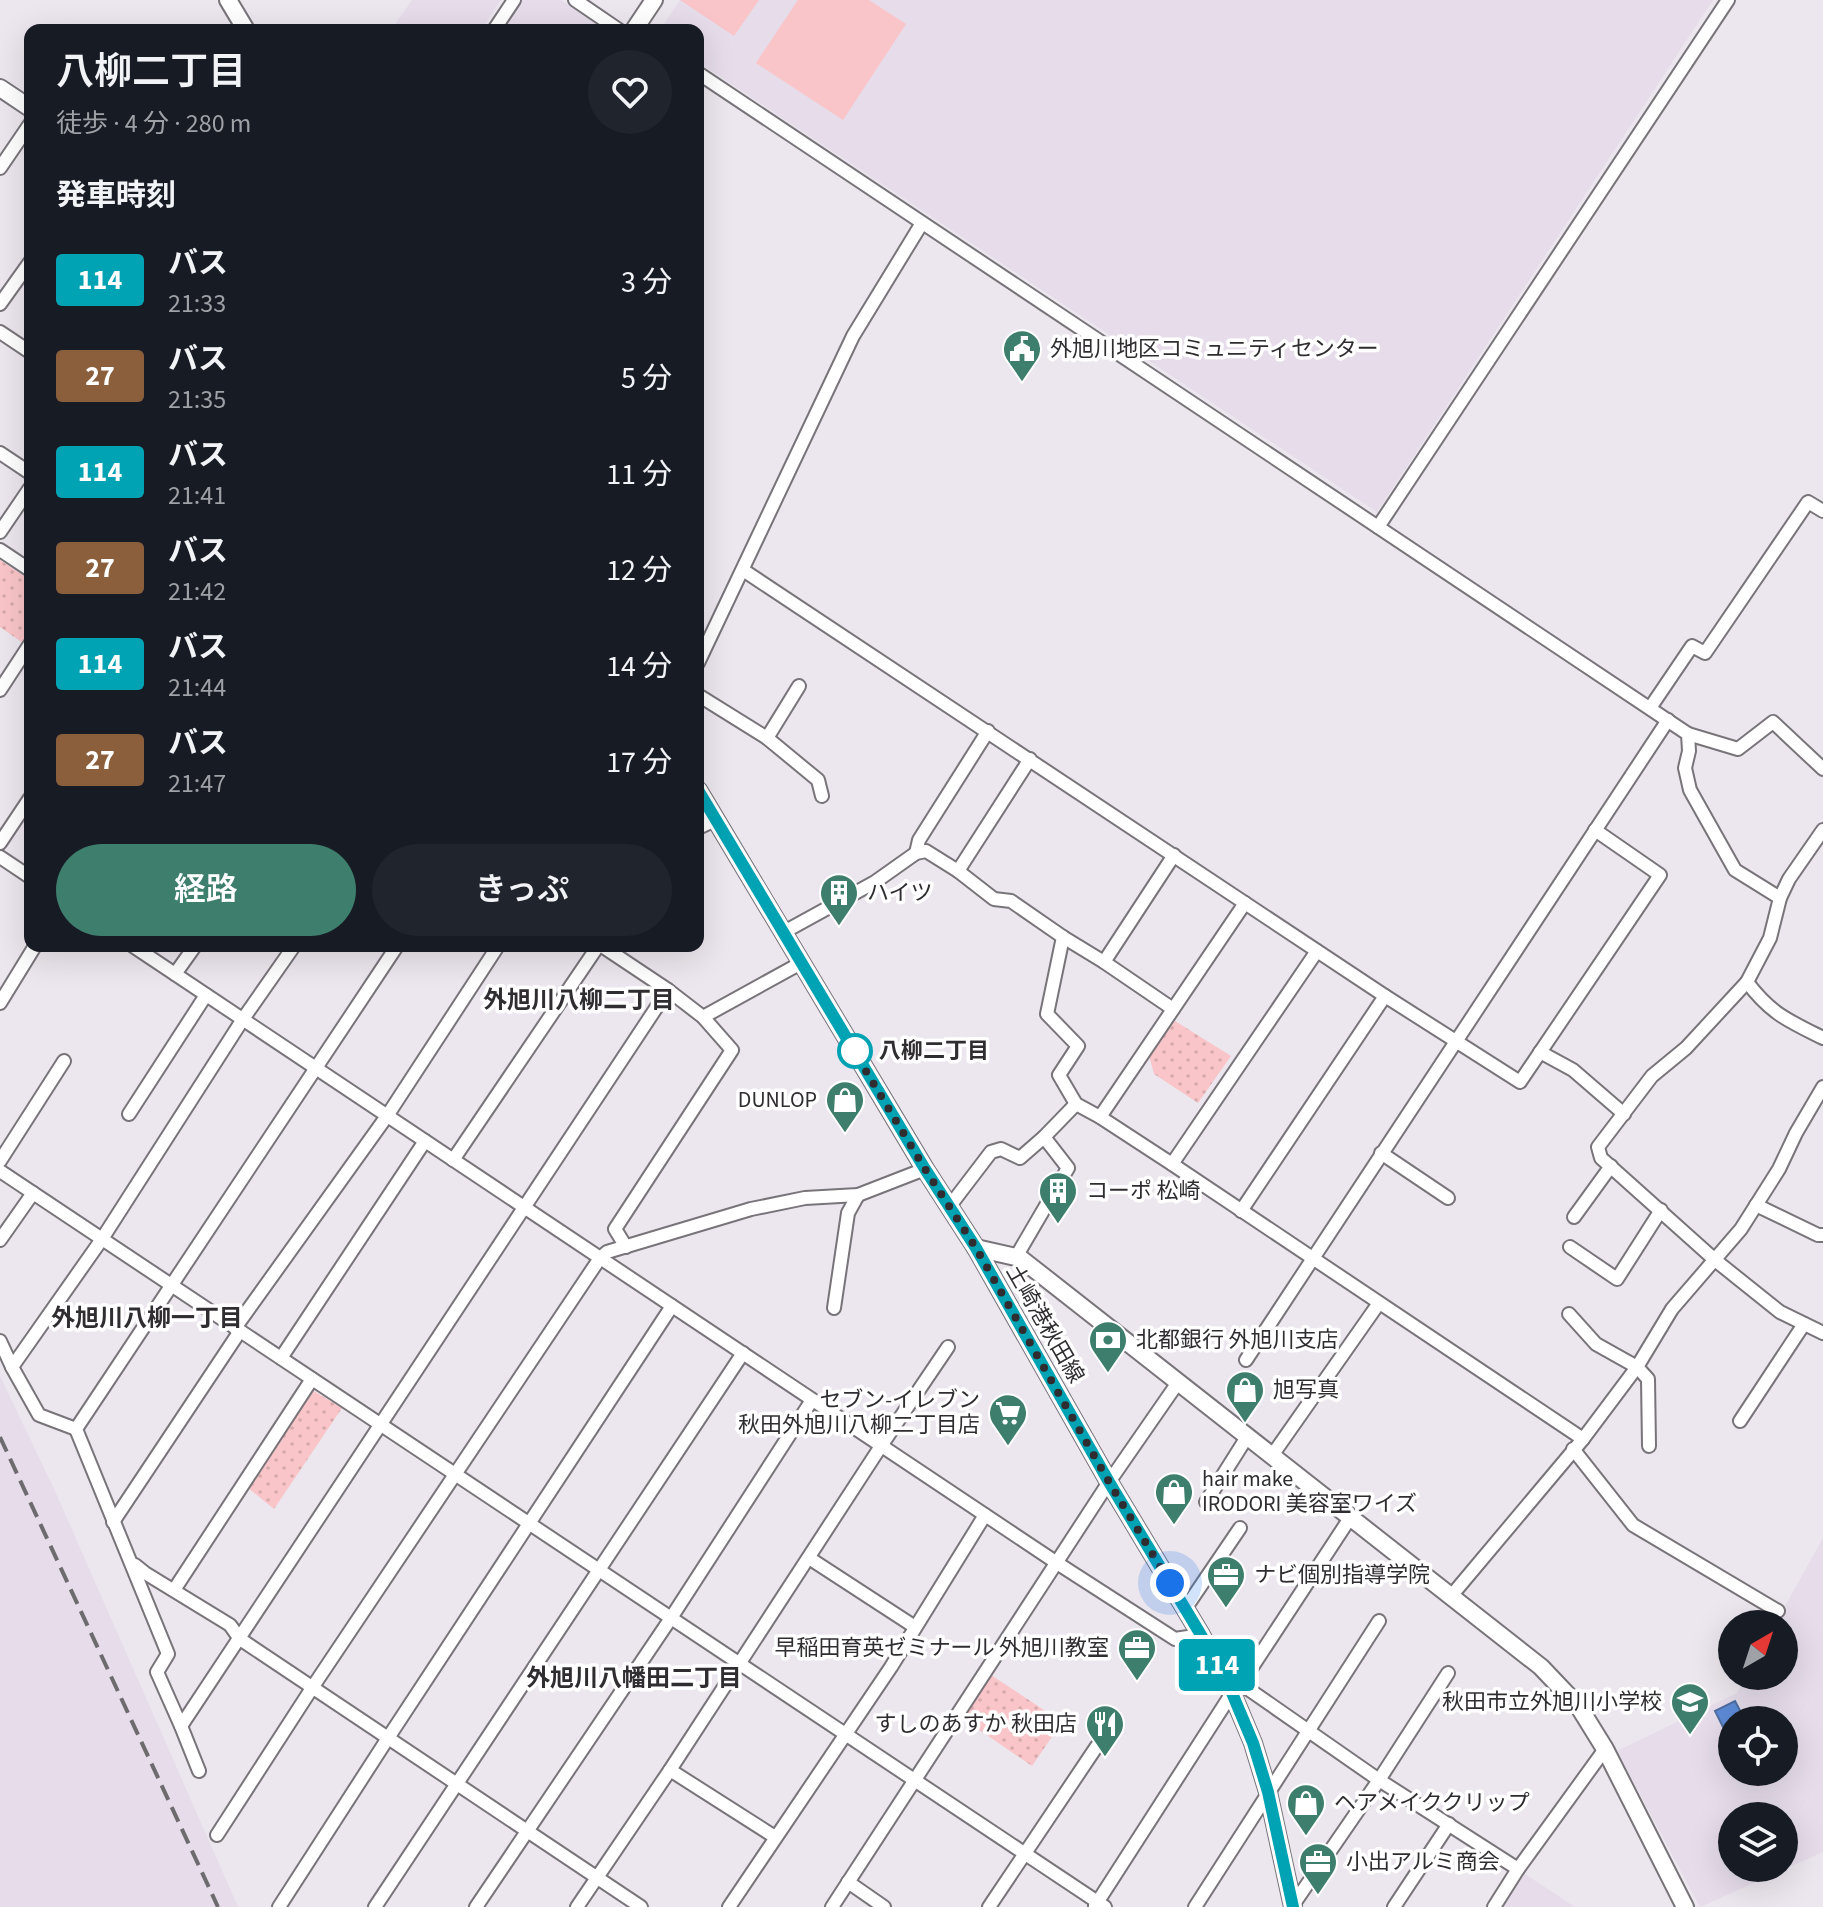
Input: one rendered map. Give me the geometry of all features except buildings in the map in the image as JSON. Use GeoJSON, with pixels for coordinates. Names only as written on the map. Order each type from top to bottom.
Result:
{"type":"FeatureCollection","features":[{"type":"Feature","properties":{"kind":"main road"},"geometry":{"type":"LineString","coordinates":[[228,0],[242,24]]}},
{"type":"Feature","properties":{"kind":"main road"},"geometry":{"type":"LineString","coordinates":[[638,24],[654,0]]}},
{"type":"Feature","properties":{"kind":"main road"},"geometry":{"type":"LineString","coordinates":[[0,88],[24,104]]}},
{"type":"Feature","properties":{"kind":"main road","name":"土崎港秋田線"},"geometry":{"type":"LineString","coordinates":[[704,801],[925,1169],[976,1248],[1185,1609],[1237,1688],[1268,1792],[1293,1906]]}},
{"type":"Feature","properties":{"kind":"main road"},"geometry":{"type":"LineString","coordinates":[[976,1248],[1020,1258],[1541,1667],[1579,1707],[1605,1749],[1685,1907]]}},
{"type":"Feature","properties":{"kind":"street"},"geometry":{"type":"LineString","coordinates":[[498,24],[514,0]]}},
{"type":"Feature","properties":{"kind":"street"},"geometry":{"type":"LineString","coordinates":[[575,0],[610,24]]}},
{"type":"Feature","properties":{"kind":"street"},"geometry":{"type":"LineString","coordinates":[[1378,527],[1728,0]]}},
{"type":"Feature","properties":{"kind":"street"},"geometry":{"type":"LineString","coordinates":[[704,77],[1688,734],[1738,749],[1773,722],[1823,769]]}},
{"type":"Feature","properties":{"kind":"street"},"geometry":{"type":"LineString","coordinates":[[0,168],[24,133]]}},
{"type":"Feature","properties":{"kind":"street"},"geometry":{"type":"LineString","coordinates":[[704,651],[853,336],[922,223]]}},
{"type":"Feature","properties":{"kind":"street"},"geometry":{"type":"LineString","coordinates":[[0,304],[24,270]]}},
{"type":"Feature","properties":{"kind":"street"},"geometry":{"type":"LineString","coordinates":[[0,332],[24,348]]}},
{"type":"Feature","properties":{"kind":"street"},"geometry":{"type":"LineString","coordinates":[[0,453],[24,469]]}},
{"type":"Feature","properties":{"kind":"street"},"geometry":{"type":"LineString","coordinates":[[0,532],[24,497]]}},
{"type":"Feature","properties":{"kind":"street"},"geometry":{"type":"LineString","coordinates":[[1650,708],[1692,646],[1705,653],[1808,502],[1823,511]]}},
{"type":"Feature","properties":{"kind":"street"},"geometry":{"type":"LineString","coordinates":[[0,550],[24,566]]}},
{"type":"Feature","properties":{"kind":"street"},"geometry":{"type":"LineString","coordinates":[[743,570],[1385,996],[1520,1082],[1660,875],[1595,830]]}},
{"type":"Feature","properties":{"kind":"street"},"geometry":{"type":"LineString","coordinates":[[0,690],[24,653]]}},
{"type":"Feature","properties":{"kind":"street"},"geometry":{"type":"LineString","coordinates":[[767,738],[799,686]]}},
{"type":"Feature","properties":{"kind":"street"},"geometry":{"type":"LineString","coordinates":[[704,699],[767,738],[818,780],[822,796]]}},
{"type":"Feature","properties":{"kind":"street"},"geometry":{"type":"LineString","coordinates":[[1246,1360],[1668,720]]}},
{"type":"Feature","properties":{"kind":"street"},"geometry":{"type":"LineString","coordinates":[[916,853],[919,840],[988,731]]}},
{"type":"Feature","properties":{"kind":"street"},"geometry":{"type":"LineString","coordinates":[[1688,734],[1689,751],[1685,768],[1690,790],[1735,870],[1780,898]]}},
{"type":"Feature","properties":{"kind":"street"},"geometry":{"type":"LineString","coordinates":[[958,871],[1030,759]]}},
{"type":"Feature","properties":{"kind":"street"},"geometry":{"type":"LineString","coordinates":[[0,843],[24,807]]}},
{"type":"Feature","properties":{"kind":"street"},"geometry":{"type":"LineString","coordinates":[[704,825],[715,820]]}},
{"type":"Feature","properties":{"kind":"street"},"geometry":{"type":"LineString","coordinates":[[1823,830],[1789,879],[1780,898],[1770,938],[1747,982],[1686,1048],[1652,1076],[1598,1147],[1601,1158],[1715,1260],[1780,1312],[1823,1333]]}},
{"type":"Feature","properties":{"kind":"street"},"geometry":{"type":"LineString","coordinates":[[784,932],[875,882],[916,853],[926,851],[994,899],[1011,901],[1173,1009]]}},
{"type":"Feature","properties":{"kind":"street"},"geometry":{"type":"LineString","coordinates":[[1104,962],[1174,855]]}},
{"type":"Feature","properties":{"kind":"street"},"geometry":{"type":"LineString","coordinates":[[0,857],[24,873]]}},
{"type":"Feature","properties":{"kind":"street"},"geometry":{"type":"LineString","coordinates":[[1100,1117],[1245,903]]}},
{"type":"Feature","properties":{"kind":"street"},"geometry":{"type":"LineString","coordinates":[[1063,937],[1047,1014],[1078,1046],[1059,1075],[1076,1104],[1172,1164],[1583,1439]]}},
{"type":"Feature","properties":{"kind":"street"},"geometry":{"type":"LineString","coordinates":[[1172,1164],[1317,951]]}},
{"type":"Feature","properties":{"kind":"street"},"geometry":{"type":"LineString","coordinates":[[0,1003],[31,952]]}},
{"type":"Feature","properties":{"kind":"street"},"geometry":{"type":"LineString","coordinates":[[142,952],[1057,1563],[1175,1639],[1201,1635]]}},
{"type":"Feature","properties":{"kind":"street"},"geometry":{"type":"LineString","coordinates":[[175,974],[191,952]]}},
{"type":"Feature","properties":{"kind":"street"},"geometry":{"type":"LineString","coordinates":[[12,1367],[102,1239],[243,1019],[290,952]]}},
{"type":"Feature","properties":{"kind":"street"},"geometry":{"type":"LineString","coordinates":[[76,1429],[393,952]]}},
{"type":"Feature","properties":{"kind":"street"},"geometry":{"type":"LineString","coordinates":[[113,1522],[238,1329],[387,1116],[494,952]]}},
{"type":"Feature","properties":{"kind":"street"},"geometry":{"type":"LineString","coordinates":[[453,1160],[596,952]]}},
{"type":"Feature","properties":{"kind":"street"},"geometry":{"type":"LineString","coordinates":[[609,952],[703,1017],[732,1050],[615,1229],[626,1247]]}},
{"type":"Feature","properties":{"kind":"street"},"geometry":{"type":"LineString","coordinates":[[703,1017],[801,963]]}},
{"type":"Feature","properties":{"kind":"street"},"geometry":{"type":"LineString","coordinates":[[1747,982],[1759,998],[1783,1019],[1823,1038]]}},
{"type":"Feature","properties":{"kind":"street"},"geometry":{"type":"LineString","coordinates":[[181,1726],[668,990]]}},
{"type":"Feature","properties":{"kind":"street"},"geometry":{"type":"LineString","coordinates":[[129,1114],[206,995]]}},
{"type":"Feature","properties":{"kind":"street"},"geometry":{"type":"LineString","coordinates":[[1241,1211],[1385,996]]}},
{"type":"Feature","properties":{"kind":"street"},"geometry":{"type":"LineString","coordinates":[[1540,1052],[1573,1070],[1624,1114]]}},
{"type":"Feature","properties":{"kind":"street"},"geometry":{"type":"LineString","coordinates":[[0,1161],[64,1061]]}},
{"type":"Feature","properties":{"kind":"street"},"geometry":{"type":"LineString","coordinates":[[1452,1595],[1583,1439],[1637,1367],[1672,1309],[1741,1229],[1779,1169],[1823,1087]]}},
{"type":"Feature","properties":{"kind":"street"},"geometry":{"type":"LineString","coordinates":[[949,1207],[991,1152],[1001,1149],[1020,1158],[1076,1104]]}},
{"type":"Feature","properties":{"kind":"street"},"geometry":{"type":"LineString","coordinates":[[1016,1257],[1068,1168],[1044,1137]]}},
{"type":"Feature","properties":{"kind":"street"},"geometry":{"type":"LineString","coordinates":[[281,1358],[425,1141]]}},
{"type":"Feature","properties":{"kind":"street"},"geometry":{"type":"LineString","coordinates":[[1381,1153],[1448,1198]]}},
{"type":"Feature","properties":{"kind":"street"},"geometry":{"type":"LineString","coordinates":[[1574,1217],[1611,1166]]}},
{"type":"Feature","properties":{"kind":"street"},"geometry":{"type":"LineString","coordinates":[[217,1835],[600,1258],[607,1252],[751,1209],[805,1198],[858,1195],[925,1169]]}},
{"type":"Feature","properties":{"kind":"street"},"geometry":{"type":"LineString","coordinates":[[0,1171],[1099,1905],[1350,1518]]}},
{"type":"Feature","properties":{"kind":"street"},"geometry":{"type":"LineString","coordinates":[[0,1240],[33,1193]]}},
{"type":"Feature","properties":{"kind":"street"},"geometry":{"type":"LineString","coordinates":[[834,1308],[848,1213],[858,1195]]}},
{"type":"Feature","properties":{"kind":"street"},"geometry":{"type":"LineString","coordinates":[[1756,1205],[1823,1235]]}},
{"type":"Feature","properties":{"kind":"street"},"geometry":{"type":"LineString","coordinates":[[1570,1247],[1617,1279],[1661,1210]]}},
{"type":"Feature","properties":{"kind":"street"},"geometry":{"type":"LineString","coordinates":[[1271,1457],[1379,1303]]}},
{"type":"Feature","properties":{"kind":"street"},"geometry":{"type":"LineString","coordinates":[[279,1907],[672,1306]]}},
{"type":"Feature","properties":{"kind":"street"},"geometry":{"type":"LineString","coordinates":[[1569,1314],[1596,1344],[1637,1367],[1648,1379],[1649,1446]]}},
{"type":"Feature","properties":{"kind":"street"},"geometry":{"type":"LineString","coordinates":[[1740,1421],[1804,1324]]}},
{"type":"Feature","properties":{"kind":"street"},"geometry":{"type":"LineString","coordinates":[[0,1341],[39,1415],[76,1429],[168,1654],[157,1672],[199,1771]]}},
{"type":"Feature","properties":{"kind":"street"},"geometry":{"type":"LineString","coordinates":[[577,1907],[948,1347]]}},
{"type":"Feature","properties":{"kind":"street"},"geometry":{"type":"LineString","coordinates":[[375,1907],[743,1353]]}},
{"type":"Feature","properties":{"kind":"street"},"geometry":{"type":"LineString","coordinates":[[174,1590],[312,1379]]}},
{"type":"Feature","properties":{"kind":"street"},"geometry":{"type":"LineString","coordinates":[[832,1907],[1109,1482],[1179,1381]]}},
{"type":"Feature","properties":{"kind":"street"},"geometry":{"type":"LineString","coordinates":[[476,1907],[671,1618],[812,1400]]}},
{"type":"Feature","properties":{"kind":"street"},"geometry":{"type":"LineString","coordinates":[[1206,1502],[1247,1437]]}},
{"type":"Feature","properties":{"kind":"street"},"geometry":{"type":"LineString","coordinates":[[1573,1449],[1633,1525],[1776,1610]]}},
{"type":"Feature","properties":{"kind":"street"},"geometry":{"type":"LineString","coordinates":[[729,1907],[891,1667],[985,1515]]}},
{"type":"Feature","properties":{"kind":"street"},"geometry":{"type":"LineString","coordinates":[[1185,1609],[1240,1528]]}},
{"type":"Feature","properties":{"kind":"street"},"geometry":{"type":"LineString","coordinates":[[809,1558],[915,1627]]}},
{"type":"Feature","properties":{"kind":"street"},"geometry":{"type":"LineString","coordinates":[[131,1562],[230,1625],[240,1639],[641,1907]]}},
{"type":"Feature","properties":{"kind":"street"},"geometry":{"type":"LineString","coordinates":[[1195,1907],[1379,1621]]}},
{"type":"Feature","properties":{"kind":"street"},"geometry":{"type":"LineString","coordinates":[[1293,1906],[1448,1673]]}},
{"type":"Feature","properties":{"kind":"street"},"geometry":{"type":"LineString","coordinates":[[1237,1688],[1308,1730],[1379,1780],[1518,1869]]}},
{"type":"Feature","properties":{"kind":"street"},"geometry":{"type":"LineString","coordinates":[[989,1907],[1097,1746]]}},
{"type":"Feature","properties":{"kind":"street"},"geometry":{"type":"LineString","coordinates":[[1494,1907],[1605,1749]]}},
{"type":"Feature","properties":{"kind":"street"},"geometry":{"type":"LineString","coordinates":[[670,1770],[775,1837]]}},
{"type":"Feature","properties":{"kind":"street"},"geometry":{"type":"LineString","coordinates":[[1394,1907],[1449,1824]]}},
{"type":"Feature","properties":{"kind":"street"},"geometry":{"type":"LineString","coordinates":[[848,1882],[884,1907]]}},
{"type":"Feature","properties":{"kind":"shaded area"},"geometry":{"type":"Polygon","coordinates":[[[412,0],[501,0],[485,24],[395,24],[412,0]]]}},
{"type":"Feature","properties":{"kind":"shaded area"},"geometry":{"type":"Polygon","coordinates":[[[520,0],[561,0],[596,24],[505,24],[520,0]]]}},
{"type":"Feature","properties":{"kind":"shaded area"},"geometry":{"type":"Polygon","coordinates":[[[680,0],[1713,0],[1377,512],[704,66],[704,24],[664,24],[680,0]]]}},
{"type":"Feature","properties":{"kind":"shaded area"},"geometry":{"type":"Polygon","coordinates":[[[680,0],[759,0],[734,36],[680,0]]]}},
{"type":"Feature","properties":{"kind":"shaded area"},"geometry":{"type":"Polygon","coordinates":[[[798,0],[869,0],[906,24],[843,120],[756,63],[798,0]]]}},
{"type":"Feature","properties":{"kind":"shaded area"},"geometry":{"type":"Polygon","coordinates":[[[0,560],[24,576],[23,643],[0,627],[0,560]]]}},
{"type":"Feature","properties":{"kind":"shaded area"},"geometry":{"type":"Polygon","coordinates":[[[1175,1021],[1231,1056],[1198,1103],[1154,1074],[1149,1055],[1175,1021]]]}},
{"type":"Feature","properties":{"kind":"shaded area"},"geometry":{"type":"Polygon","coordinates":[[[0,1376],[54,1489],[238,1907],[0,1907],[0,1376]]]}},
{"type":"Feature","properties":{"kind":"shaded area"},"geometry":{"type":"Polygon","coordinates":[[[312,1390],[342,1408],[274,1509],[248,1488],[312,1390]]]}},
{"type":"Feature","properties":{"kind":"shaded area","name":"秋田市立外旭川小学校"},"geometry":{"type":"Polygon","coordinates":[[[1823,1538],[1823,1852],[1798,1863],[1798,1802],[1718,1802],[1718,1882],[1756,1882],[1700,1907],[1617,1751],[1739,1690],[1798,1690],[1798,1610],[1783,1610],[1823,1538]]]}},
{"type":"Feature","properties":{"kind":"shaded area"},"geometry":{"type":"Polygon","coordinates":[[[991,1675],[1062,1722],[1032,1766],[962,1718],[991,1675]]]}},
{"type":"Feature","properties":{"kind":"shaded area"},"geometry":{"type":"Polygon","coordinates":[[[1525,1874],[1575,1907],[1503,1907],[1525,1874]]]}},
{"type":"Feature","properties":{"kind":"railway"},"geometry":{"type":"LineString","coordinates":[[0,1437],[218,1907]]}},
{"type":"Feature","properties":{"kind":"bus line","name":"114"},"geometry":{"type":"LineString","coordinates":[[704,801],[925,1169],[976,1248],[1232,1693],[1253,1743],[1268,1792],[1293,1907]]}},
{"type":"Feature","properties":{"kind":"place","name":"外旭川地区コミュニティセンター"},"geometry":{"type":"Point","coordinates":[1022,383]}},
{"type":"Feature","properties":{"kind":"place","name":"ハイツ"},"geometry":{"type":"Point","coordinates":[839,927]}},
{"type":"Feature","properties":{"kind":"place","name":"八柳二丁目"},"geometry":{"type":"Point","coordinates":[855,1051]}},
{"type":"Feature","properties":{"kind":"place","name":"DUNLOP"},"geometry":{"type":"Point","coordinates":[845,1134]}},
{"type":"Feature","properties":{"kind":"place","name":"コーポ 松崎"},"geometry":{"type":"Point","coordinates":[1058,1225]}},
{"type":"Feature","properties":{"kind":"place","name":"北都銀行 外旭川支店"},"geometry":{"type":"Point","coordinates":[1108,1374]}},
{"type":"Feature","properties":{"kind":"place","name":"旭写真"},"geometry":{"type":"Point","coordinates":[1245,1424]}},
{"type":"Feature","properties":{"kind":"place","name":"セブン-イレブン 秋田外旭川八柳二丁目店"},"geometry":{"type":"Point","coordinates":[1008,1447]}},
{"type":"Feature","properties":{"kind":"place","name":"hair make IRODORI 美容室ワイズ"},"geometry":{"type":"Point","coordinates":[1174,1526]}},
{"type":"Feature","properties":{"kind":"place","name":"ナビ個別指導学院"},"geometry":{"type":"Point","coordinates":[1226,1609]}},
{"type":"Feature","properties":{"kind":"place","name":"早稲田育英ゼミナール 外旭川教室"},"geometry":{"type":"Point","coordinates":[1137,1682]}},
{"type":"Feature","properties":{"kind":"place","name":"秋田市立外旭川小学校"},"geometry":{"type":"Point","coordinates":[1690,1736]}},
{"type":"Feature","properties":{"kind":"place","name":"すしのあすか 秋田店"},"geometry":{"type":"Point","coordinates":[1105,1758]}},
{"type":"Feature","properties":{"kind":"place","name":"ヘアメイククリップ"},"geometry":{"type":"Point","coordinates":[1306,1837]}},
{"type":"Feature","properties":{"kind":"place","name":"小出アルミ商会"},"geometry":{"type":"Point","coordinates":[1318,1896]}},
{"type":"Feature","properties":{"kind":"district","name":"外旭川八柳二丁目"},"geometry":{"type":"Point","coordinates":[579,1000]}},
{"type":"Feature","properties":{"kind":"district","name":"外旭川八柳一丁目"},"geometry":{"type":"Point","coordinates":[147,1318]}},
{"type":"Feature","properties":{"kind":"district","name":"外旭川八幡田二丁目"},"geometry":{"type":"Point","coordinates":[634,1678]}},
{"type":"Feature","properties":{"kind":"route"},"geometry":{"type":"LineString","coordinates":[[855,1051],[849,1043],[976,1248],[1170,1583]]}}]}
